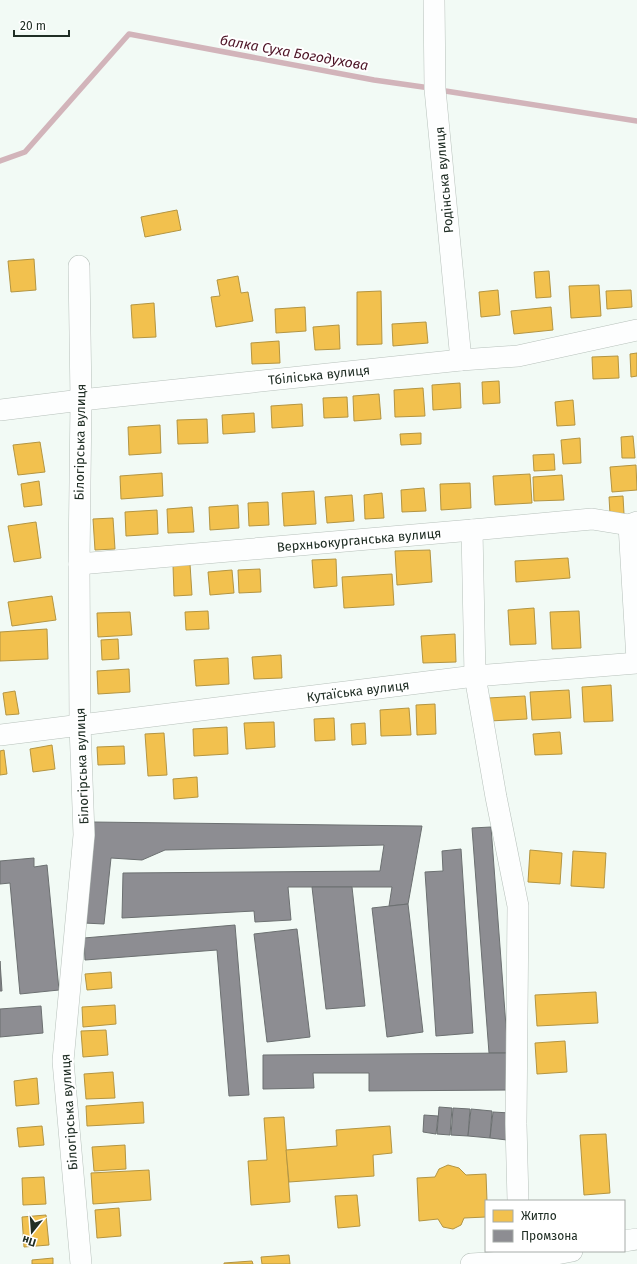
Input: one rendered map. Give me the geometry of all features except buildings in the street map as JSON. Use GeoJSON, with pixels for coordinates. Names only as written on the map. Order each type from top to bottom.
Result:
{"type":"FeatureCollection","features":[{"type":"Feature","properties":{"kind":"street","name":"Родінська вулиця"},"geometry":{"type":"LineString","coordinates":[[434,0],[435,89],[461,360]]}},
{"type":"Feature","properties":{"kind":"street","name":"Білогірська вулиця"},"geometry":{"type":"LineString","coordinates":[[79,266],[82,400],[79,564],[80,725],[84,835],[63,1061],[81,1264]]}},
{"type":"Feature","properties":{"kind":"street","name":"Тбіліська вулиця"},"geometry":{"type":"LineString","coordinates":[[0,410],[461,360],[518,356],[637,330]]}},
{"type":"Feature","properties":{"kind":"street","name":"Верхньокурганська вулиця"},"geometry":{"type":"LineString","coordinates":[[79,564],[592,519],[633,524]]}},
{"type":"Feature","properties":{"kind":"street"},"geometry":{"type":"LineString","coordinates":[[633,524],[637,661]]}},
{"type":"Feature","properties":{"kind":"street"},"geometry":{"type":"LineString","coordinates":[[472,530],[475,676],[496,797],[518,906],[516,1124],[518,1200]]}},
{"type":"Feature","properties":{"kind":"street","name":"Кутаїська вулиця"},"geometry":{"type":"LineString","coordinates":[[80,725],[475,676],[637,661]]}},
{"type":"Feature","properties":{"kind":"street"},"geometry":{"type":"LineString","coordinates":[[0,734],[80,725]]}},
{"type":"Feature","properties":{"kind":"street"},"geometry":{"type":"LineString","coordinates":[[625,1241],[637,1239]]}},
{"type":"Feature","properties":{"kind":"street"},"geometry":{"type":"LineString","coordinates":[[471,1264],[565,1252]]}},
{"type":"Feature","properties":{"kind":"waterway","name":"балка Суха Богодухова"},"geometry":{"type":"LineString","coordinates":[[0,161],[25,152],[129,34],[374,80],[430,88]]}},
{"type":"Feature","properties":{"kind":"waterway","name":"балка Суха Богодухова"},"geometry":{"type":"LineString","coordinates":[[439,90],[637,121]]}}]}
